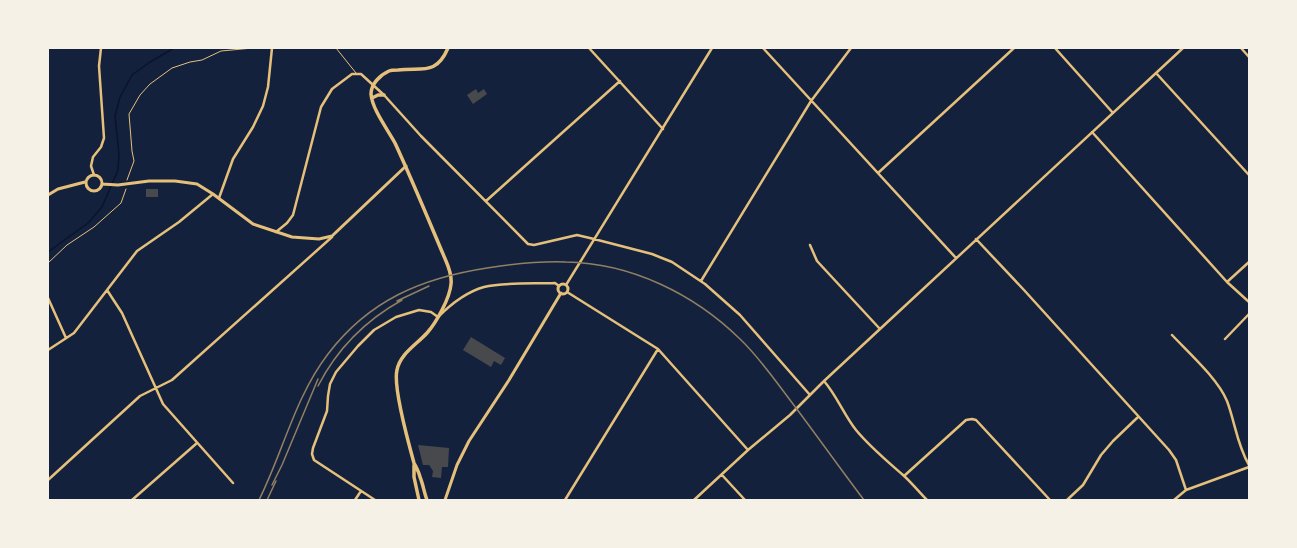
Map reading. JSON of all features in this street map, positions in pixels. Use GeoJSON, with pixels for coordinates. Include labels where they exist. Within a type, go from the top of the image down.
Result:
{"type":"FeatureCollection","features":[{"type":"Feature","properties":{"kind":"main road"},"geometry":{"type":"LineString","coordinates":[[419,500],[414,478],[414,464],[396,379],[397,370],[400,361],[405,354],[427,333],[438,317],[448,297],[451,285],[451,275],[406,166],[372,98],[372,90],[376,80],[389,71],[432,68],[444,59],[448,48]]}},
{"type":"Feature","properties":{"kind":"main road"},"geometry":{"type":"LineString","coordinates":[[372,98],[378,95],[384,95]]}},
{"type":"Feature","properties":{"kind":"main road"},"geometry":{"type":"LineString","coordinates":[[414,464],[420,476],[427,500]]}},
{"type":"Feature","properties":{"kind":"street"},"geometry":{"type":"LineString","coordinates":[[94,175],[91,166],[93,157],[101,147],[104,138],[99,66],[101,48]]}},
{"type":"Feature","properties":{"kind":"street"},"geometry":{"type":"LineString","coordinates":[[219,198],[233,159],[253,127],[263,106],[268,87],[272,48]]}},
{"type":"Feature","properties":{"kind":"street"},"geometry":{"type":"LineString","coordinates":[[589,48],[663,128]]}},
{"type":"Feature","properties":{"kind":"street"},"geometry":{"type":"LineString","coordinates":[[567,292],[568,288],[566,285],[573,273],[712,48]]}},
{"type":"Feature","properties":{"kind":"street"},"geometry":{"type":"LineString","coordinates":[[762,48],[956,258]]}},
{"type":"Feature","properties":{"kind":"street"},"geometry":{"type":"LineString","coordinates":[[701,281],[811,101],[851,48]]}},
{"type":"Feature","properties":{"kind":"street"},"geometry":{"type":"LineString","coordinates":[[878,173],[1014,48]]}},
{"type":"Feature","properties":{"kind":"street"},"geometry":{"type":"LineString","coordinates":[[1055,48],[1113,113]]}},
{"type":"Feature","properties":{"kind":"street"},"geometry":{"type":"LineString","coordinates":[[694,500],[748,450],[790,415],[824,381],[976,239],[1183,48]]}},
{"type":"Feature","properties":{"kind":"street"},"geometry":{"type":"LineString","coordinates":[[1241,48],[1249,57]]}},
{"type":"Feature","properties":{"kind":"street"},"geometry":{"type":"LineString","coordinates":[[1156,73],[1249,175]]}},
{"type":"Feature","properties":{"kind":"street"},"geometry":{"type":"LineString","coordinates":[[276,232],[293,215],[320,107],[332,89],[352,74],[361,74],[374,84],[421,136],[528,244],[534,245],[576,235],[652,254],[672,262],[701,281],[740,315],[810,395]]}},
{"type":"Feature","properties":{"kind":"street"},"geometry":{"type":"LineString","coordinates":[[486,201],[620,81]]}},
{"type":"Feature","properties":{"kind":"street"},"geometry":{"type":"LineString","coordinates":[[1092,132],[1227,282],[1249,302]]}},
{"type":"Feature","properties":{"kind":"street"},"geometry":{"type":"LineString","coordinates":[[48,480],[140,396],[172,380],[332,236],[406,166]]}},
{"type":"Feature","properties":{"kind":"street"},"geometry":{"type":"LineString","coordinates":[[48,195],[58,189],[85,182],[88,177],[94,175],[100,177],[102,184],[100,189],[93,192],[88,189],[85,182]]}},
{"type":"Feature","properties":{"kind":"street"},"geometry":{"type":"LineString","coordinates":[[102,184],[115,185],[149,181],[175,181],[197,184],[219,198],[252,224],[292,237],[319,239],[332,236]]}},
{"type":"Feature","properties":{"kind":"street"},"geometry":{"type":"LineString","coordinates":[[48,350],[74,333],[137,251],[179,222],[213,194]]}},
{"type":"Feature","properties":{"kind":"street"},"geometry":{"type":"LineString","coordinates":[[976,239],[1168,450],[1176,460],[1186,490]]}},
{"type":"Feature","properties":{"kind":"street"},"geometry":{"type":"LineString","coordinates":[[810,245],[817,261],[880,329]]}},
{"type":"Feature","properties":{"kind":"street"},"geometry":{"type":"LineString","coordinates":[[1227,282],[1249,262]]}},
{"type":"Feature","properties":{"kind":"street"},"geometry":{"type":"LineString","coordinates":[[375,500],[314,460],[312,454],[328,411],[330,384],[336,372],[358,346],[374,330],[396,317],[419,310],[431,312],[438,317],[462,297],[485,287],[555,283],[559,286],[562,284],[566,285]]}},
{"type":"Feature","properties":{"kind":"street"},"geometry":{"type":"LineString","coordinates":[[559,286],[558,290],[561,294]]}},
{"type":"Feature","properties":{"kind":"street"},"geometry":{"type":"LineString","coordinates":[[107,290],[122,313],[163,404],[233,483]]}},
{"type":"Feature","properties":{"kind":"street"},"geometry":{"type":"LineString","coordinates":[[445,500],[457,465],[469,441],[509,380],[561,294],[567,292]]}},
{"type":"Feature","properties":{"kind":"street"},"geometry":{"type":"LineString","coordinates":[[567,292],[658,349],[748,450]]}},
{"type":"Feature","properties":{"kind":"street"},"geometry":{"type":"LineString","coordinates":[[48,298],[66,338]]}},
{"type":"Feature","properties":{"kind":"street"},"geometry":{"type":"LineString","coordinates":[[1225,339],[1249,314]]}},
{"type":"Feature","properties":{"kind":"street"},"geometry":{"type":"LineString","coordinates":[[1172,335],[1218,385],[1226,400],[1243,455],[1249,466],[1186,490],[1174,500]]}},
{"type":"Feature","properties":{"kind":"street"},"geometry":{"type":"LineString","coordinates":[[565,500],[658,349]]}},
{"type":"Feature","properties":{"kind":"street"},"geometry":{"type":"LineString","coordinates":[[824,381],[839,401],[846,416],[857,430],[927,500]]}},
{"type":"Feature","properties":{"kind":"street"},"geometry":{"type":"LineString","coordinates":[[1067,500],[1083,485],[1101,455],[1138,417]]}},
{"type":"Feature","properties":{"kind":"street"},"geometry":{"type":"LineString","coordinates":[[904,476],[966,420],[972,418],[976,420],[1050,500]]}},
{"type":"Feature","properties":{"kind":"street"},"geometry":{"type":"LineString","coordinates":[[132,500],[197,443]]}},
{"type":"Feature","properties":{"kind":"street"},"geometry":{"type":"LineString","coordinates":[[722,475],[745,500]]}},
{"type":"Feature","properties":{"kind":"street"},"geometry":{"type":"LineString","coordinates":[[355,500],[361,491]]}},
{"type":"Feature","properties":{"kind":"lane"},"geometry":{"type":"LineString","coordinates":[[336,48],[357,74]]}},
{"type":"Feature","properties":{"kind":"path"},"geometry":{"type":"LineString","coordinates":[[48,263],[67,245],[94,227],[121,203],[134,161],[129,114],[140,95],[150,84],[172,68],[202,60],[221,51],[253,48]]}},
{"type":"Feature","properties":{"kind":"building"},"geometry":{"type":"Polygon","coordinates":[[[476,89],[478,93],[484,89],[487,94],[473,104],[467,95],[476,89]]]}},
{"type":"Feature","properties":{"kind":"building"},"geometry":{"type":"Polygon","coordinates":[[[146,189],[158,189],[158,197],[146,197],[146,189]]]}},
{"type":"Feature","properties":{"kind":"building"},"geometry":{"type":"Polygon","coordinates":[[[471,337],[505,358],[501,365],[494,361],[491,367],[463,350],[471,337]]]}},
{"type":"Feature","properties":{"kind":"building"},"geometry":{"type":"Polygon","coordinates":[[[418,445],[449,448],[448,467],[442,467],[441,478],[432,477],[433,471],[429,465],[423,465],[418,445]]]}},
{"type":"Feature","properties":{"kind":"waterway"},"geometry":{"type":"LineString","coordinates":[[48,252],[88,223],[102,207],[118,170],[119,154],[115,116],[120,97],[132,75],[150,62],[174,48]]}},
{"type":"Feature","properties":{"kind":"railway"},"geometry":{"type":"LineString","coordinates":[[259,500],[307,388],[328,354],[344,335],[361,319],[398,294],[440,278],[463,272],[497,267],[526,263],[556,262],[590,264],[614,268],[637,275],[660,284],[703,308],[722,323],[754,353],[864,500]]}},
{"type":"Feature","properties":{"kind":"railway"},"geometry":{"type":"LineString","coordinates":[[397,301],[429,286]]}},
{"type":"Feature","properties":{"kind":"railway"},"geometry":{"type":"LineString","coordinates":[[318,386],[343,348],[376,317],[402,300]]}},
{"type":"Feature","properties":{"kind":"railway"},"geometry":{"type":"LineString","coordinates":[[272,485],[282,465],[318,379]]}},
{"type":"Feature","properties":{"kind":"railway"},"geometry":{"type":"LineString","coordinates":[[267,500],[276,481]]}}]}
